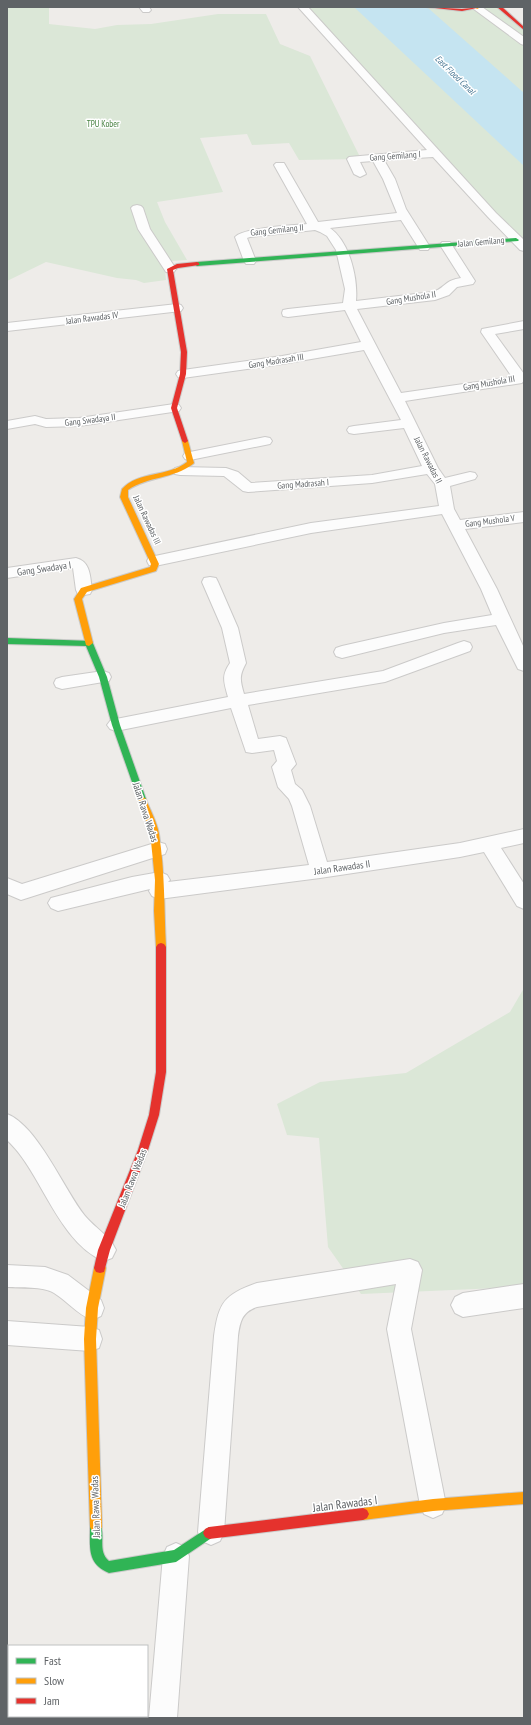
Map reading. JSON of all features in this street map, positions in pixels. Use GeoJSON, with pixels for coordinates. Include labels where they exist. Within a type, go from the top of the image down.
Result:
{"type":"FeatureCollection","features":[{"type":"Feature","properties":{"kind":"street","name":"Jalan Gemilang"},"geometry":{"type":"LineString","coordinates":[[302,7],[520,243]]}},
{"type":"Feature","properties":{"kind":"street"},"geometry":{"type":"LineString","coordinates":[[428,7],[462,10],[478,7],[524,42]]}},
{"type":"Feature","properties":{"kind":"street"},"geometry":{"type":"LineString","coordinates":[[499,7],[524,29]]}},
{"type":"Feature","properties":{"kind":"street","name":"Gang Gemilang I"},"geometry":{"type":"LineString","coordinates":[[360,174],[353,160],[436,153]]}},
{"type":"Feature","properties":{"kind":"street"},"geometry":{"type":"LineString","coordinates":[[377,158],[389,179],[397,202],[404,216],[424,247]]}},
{"type":"Feature","properties":{"kind":"street","name":"Gang Gemilang II"},"geometry":{"type":"LineString","coordinates":[[280,166],[314,225],[324,228],[331,234],[337,241],[343,254]]}},
{"type":"Feature","properties":{"kind":"street"},"geometry":{"type":"LineString","coordinates":[[137,208],[144,229],[170,269],[178,308],[184,352],[183,374],[174,408],[190,456],[191,464],[187,469],[180,472]]}},
{"type":"Feature","properties":{"kind":"street","name":"Gang Gemilang II"},"geometry":{"type":"LineString","coordinates":[[250,261],[241,241],[242,235],[404,216]]}},
{"type":"Feature","properties":{"kind":"street","name":"Jalan Gemilang"},"geometry":{"type":"LineString","coordinates":[[170,269],[184,265],[446,245],[520,243]]}},
{"type":"Feature","properties":{"kind":"street","name":"Gang Mushola II"},"geometry":{"type":"LineString","coordinates":[[288,313],[436,296],[445,292],[447,286],[451,283],[469,281],[446,245]]}},
{"type":"Feature","properties":{"kind":"street"},"geometry":{"type":"LineString","coordinates":[[343,254],[351,289],[349,306]]}},
{"type":"Feature","properties":{"kind":"street","name":"Jalan Rawadas II"},"geometry":{"type":"LineString","coordinates":[[349,306],[387,382],[410,423],[431,469],[442,484],[447,509],[489,589],[524,665]]}},
{"type":"Feature","properties":{"kind":"street","name":"Jalan Rawadas IV"},"geometry":{"type":"LineString","coordinates":[[7,327],[178,308]]}},
{"type":"Feature","properties":{"kind":"street","name":"Gang Mushola III"},"geometry":{"type":"LineString","coordinates":[[397,398],[517,380],[519,377],[487,332],[524,325]]}},
{"type":"Feature","properties":{"kind":"street","name":"Gang Madrasah III"},"geometry":{"type":"LineString","coordinates":[[183,374],[282,360],[369,345]]}},
{"type":"Feature","properties":{"kind":"street","name":"Gang Swadaya II"},"geometry":{"type":"LineString","coordinates":[[7,425],[35,420],[46,423],[79,422],[174,408]]}},
{"type":"Feature","properties":{"kind":"street"},"geometry":{"type":"LineString","coordinates":[[354,430],[410,423]]}},
{"type":"Feature","properties":{"kind":"street"},"geometry":{"type":"LineString","coordinates":[[190,456],[265,441]]}},
{"type":"Feature","properties":{"kind":"street","name":"Gang Madrasah I"},"geometry":{"type":"LineString","coordinates":[[180,472],[226,472],[233,475],[248,488],[372,479],[431,469]]}},
{"type":"Feature","properties":{"kind":"street","name":"Jalan Rawadas III"},"geometry":{"type":"LineString","coordinates":[[155,562],[124,497],[125,489],[130,483],[139,479],[180,472]]}},
{"type":"Feature","properties":{"kind":"street"},"geometry":{"type":"LineString","coordinates":[[442,484],[470,476]]}},
{"type":"Feature","properties":{"kind":"street"},"geometry":{"type":"LineString","coordinates":[[7,641],[90,643],[78,599],[84,590],[148,570],[154,566],[155,562],[311,528],[447,509]]}},
{"type":"Feature","properties":{"kind":"street","name":"Gang Mushola V"},"geometry":{"type":"LineString","coordinates":[[456,525],[524,517]]}},
{"type":"Feature","properties":{"kind":"street","name":"Gang Swadaya I"},"geometry":{"type":"LineString","coordinates":[[7,573],[76,563],[80,566],[84,590]]}},
{"type":"Feature","properties":{"kind":"street"},"geometry":{"type":"LineString","coordinates":[[210,582],[230,628],[238,663],[232,672],[231,677],[252,747],[280,742],[287,764],[281,767],[287,787],[296,795],[301,806],[320,871]]}},
{"type":"Feature","properties":{"kind":"street"},"geometry":{"type":"LineString","coordinates":[[342,652],[444,628],[502,619]]}},
{"type":"Feature","properties":{"kind":"street","name":"Jalan Rawa Wadas"},"geometry":{"type":"LineString","coordinates":[[90,643],[103,678],[116,725],[154,832],[158,849],[162,960],[161,1072],[154,1115],[143,1150],[104,1250],[92,1308],[90,1339],[97,1555],[102,1565],[109,1567],[176,1556]]}},
{"type":"Feature","properties":{"kind":"street"},"geometry":{"type":"LineString","coordinates":[[116,725],[237,701],[385,676],[464,647]]}},
{"type":"Feature","properties":{"kind":"street"},"geometry":{"type":"LineString","coordinates":[[62,683],[103,678]]}},
{"type":"Feature","properties":{"kind":"street","name":"Jalan Rawadas II"},"geometry":{"type":"LineString","coordinates":[[58,904],[132,885],[160,886],[320,871],[460,850],[524,836]]}},
{"type":"Feature","properties":{"kind":"street"},"geometry":{"type":"LineString","coordinates":[[489,844],[524,901]]}},
{"type":"Feature","properties":{"kind":"street"},"geometry":{"type":"LineString","coordinates":[[7,886],[21,892],[158,849]]}},
{"type":"Feature","properties":{"kind":"street"},"geometry":{"type":"LineString","coordinates":[[7,1124],[29,1148],[76,1223],[104,1250]]}},
{"type":"Feature","properties":{"kind":"street"},"geometry":{"type":"LineString","coordinates":[[211,1532],[226,1336],[228,1319],[234,1307],[246,1299],[257,1295],[410,1270],[399,1329],[434,1505]]}},
{"type":"Feature","properties":{"kind":"street"},"geometry":{"type":"LineString","coordinates":[[7,1276],[45,1278],[60,1283],[92,1308]]}},
{"type":"Feature","properties":{"kind":"street"},"geometry":{"type":"LineString","coordinates":[[463,1305],[524,1296]]}},
{"type":"Feature","properties":{"kind":"street"},"geometry":{"type":"LineString","coordinates":[[7,1333],[90,1339]]}},
{"type":"Feature","properties":{"kind":"street","name":"Jalan Rawadas I"},"geometry":{"type":"LineString","coordinates":[[176,1556],[211,1532],[434,1505],[524,1498]]}},
{"type":"Feature","properties":{"kind":"street"},"geometry":{"type":"LineString","coordinates":[[163,1718],[176,1556]]}},
{"type":"Feature","properties":{"kind":"green space","name":"TPU Kober"},"geometry":{"type":"Polygon","coordinates":[[[7,7],[49,7],[49,24],[95,29],[117,25],[151,24],[218,14],[266,14],[280,44],[310,56],[361,159],[299,160],[289,143],[252,145],[247,134],[200,138],[223,192],[157,202],[165,222],[187,260],[172,261],[165,270],[166,280],[144,283],[136,280],[117,278],[46,262],[7,281],[7,7]]]}},
{"type":"Feature","properties":{"kind":"green space"},"geometry":{"type":"Polygon","coordinates":[[[302,7],[500,7],[524,29],[524,247],[302,7]]]}},
{"type":"Feature","properties":{"kind":"green space"},"geometry":{"type":"Polygon","coordinates":[[[524,988],[524,1287],[361,1294],[328,1247],[319,1138],[287,1135],[277,1104],[320,1082],[406,1073],[510,1012],[524,988]]]}},
{"type":"Feature","properties":{"kind":"water","name":"East Flood Canal"},"geometry":{"type":"Polygon","coordinates":[[[354,7],[427,7],[524,93],[524,166],[354,7]]]}},
{"type":"Feature","properties":{"kind":"traffic: fast"},"geometry":{"type":"LineString","coordinates":[[197,264],[516,240]]}},
{"type":"Feature","properties":{"kind":"traffic: fast"},"geometry":{"type":"LineString","coordinates":[[7,641],[89,643],[103,677],[116,725],[142,799]]}},
{"type":"Feature","properties":{"kind":"traffic: fast"},"geometry":{"type":"LineString","coordinates":[[96,1527],[96,1550],[100,1561],[109,1567],[176,1556],[209,1533]]}},
{"type":"Feature","properties":{"kind":"traffic: slow"},"geometry":{"type":"LineString","coordinates":[[89,643],[78,599],[84,590],[153,569],[155,564],[124,497],[125,489],[141,480],[167,475],[184,469],[191,463],[185,441]]}},
{"type":"Feature","properties":{"kind":"traffic: slow"},"geometry":{"type":"LineString","coordinates":[[142,799],[154,832],[160,880],[159,911],[161,947]]}},
{"type":"Feature","properties":{"kind":"traffic: slow"},"geometry":{"type":"LineString","coordinates":[[96,1527],[90,1339],[92,1308],[100,1268]]}},
{"type":"Feature","properties":{"kind":"traffic: slow"},"geometry":{"type":"LineString","coordinates":[[363,1514],[433,1505],[524,1498]]}},
{"type":"Feature","properties":{"kind":"traffic: jam"},"geometry":{"type":"LineString","coordinates":[[428,7],[462,10],[480,7]]}},
{"type":"Feature","properties":{"kind":"traffic: jam"},"geometry":{"type":"LineString","coordinates":[[499,7],[524,29]]}},
{"type":"Feature","properties":{"kind":"traffic: jam"},"geometry":{"type":"LineString","coordinates":[[185,441],[174,408],[183,374],[184,352],[170,269],[177,266],[197,264]]}},
{"type":"Feature","properties":{"kind":"traffic: jam"},"geometry":{"type":"LineString","coordinates":[[100,1268],[104,1250],[143,1150],[154,1115],[161,1072],[161,947]]}},
{"type":"Feature","properties":{"kind":"traffic: jam"},"geometry":{"type":"LineString","coordinates":[[209,1533],[363,1514]]}}]}
